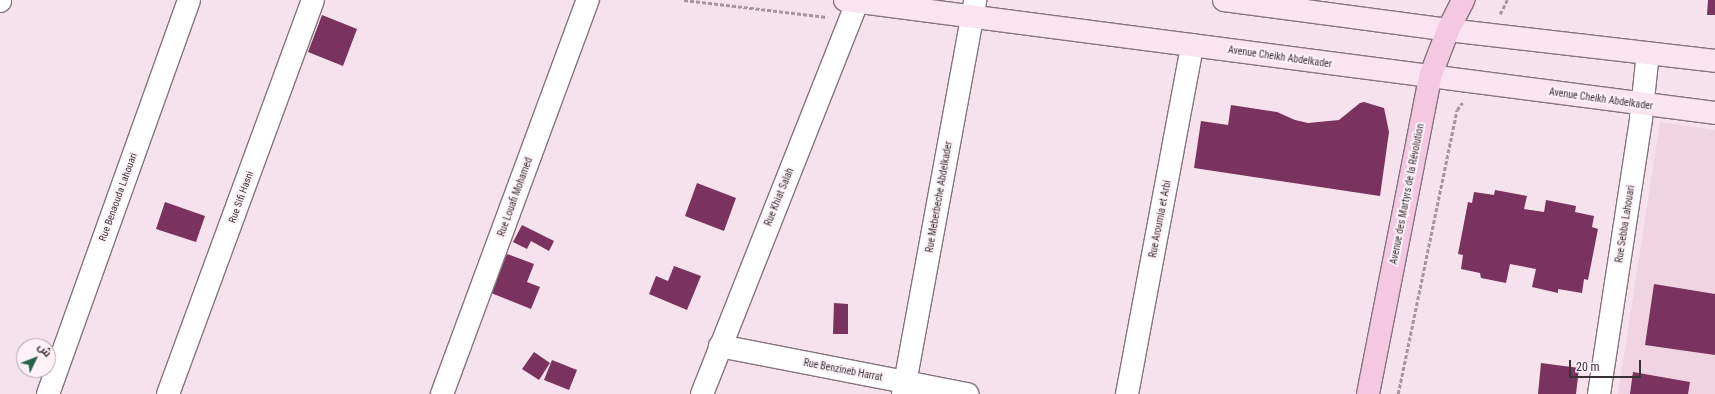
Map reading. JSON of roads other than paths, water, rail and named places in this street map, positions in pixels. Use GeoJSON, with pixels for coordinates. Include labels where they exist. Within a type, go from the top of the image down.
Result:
{"type":"FeatureCollection","features":[{"type":"Feature","properties":{"kind":"main road","name":"Avenue Cheikh Abdelkader"},"geometry":{"type":"LineString","coordinates":[[853,0],[974,8],[1192,45],[1643,105],[1715,113]]}},
{"type":"Feature","properties":{"kind":"main road"},"geometry":{"type":"LineString","coordinates":[[1224,0],[1448,30],[1715,61]]}},
{"type":"Feature","properties":{"kind":"main road","name":"Avenue des Martyrs de la Révolution"},"geometry":{"type":"LineString","coordinates":[[1368,394],[1430,77],[1448,30],[1463,0]]}},
{"type":"Feature","properties":{"kind":"street","name":"Rue Benaouda Lahouari"},"geometry":{"type":"LineString","coordinates":[[48,394],[189,0]]}},
{"type":"Feature","properties":{"kind":"street","name":"Rue Sifi Hasni"},"geometry":{"type":"LineString","coordinates":[[168,394],[313,0]]}},
{"type":"Feature","properties":{"kind":"street","name":"Rue Louafi Mohamed"},"geometry":{"type":"LineString","coordinates":[[442,394],[588,0]]}},
{"type":"Feature","properties":{"kind":"street","name":"Rue Khiat Salah"},"geometry":{"type":"LineString","coordinates":[[702,394],[853,0]]}},
{"type":"Feature","properties":{"kind":"street","name":"Rue Meberbeche Abdelkader"},"geometry":{"type":"LineString","coordinates":[[904,388],[974,8]]}},
{"type":"Feature","properties":{"kind":"street","name":"Rue Aroumia et Arbi"},"geometry":{"type":"LineString","coordinates":[[1127,394],[1192,45]]}},
{"type":"Feature","properties":{"kind":"street","name":"Rue Sebba Lahouari"},"geometry":{"type":"LineString","coordinates":[[1599,394],[1643,105],[1648,53]]}},
{"type":"Feature","properties":{"kind":"street","name":"Rue Benzineb Harrat"},"geometry":{"type":"LineString","coordinates":[[720,346],[904,388],[967,394]]}}]}
